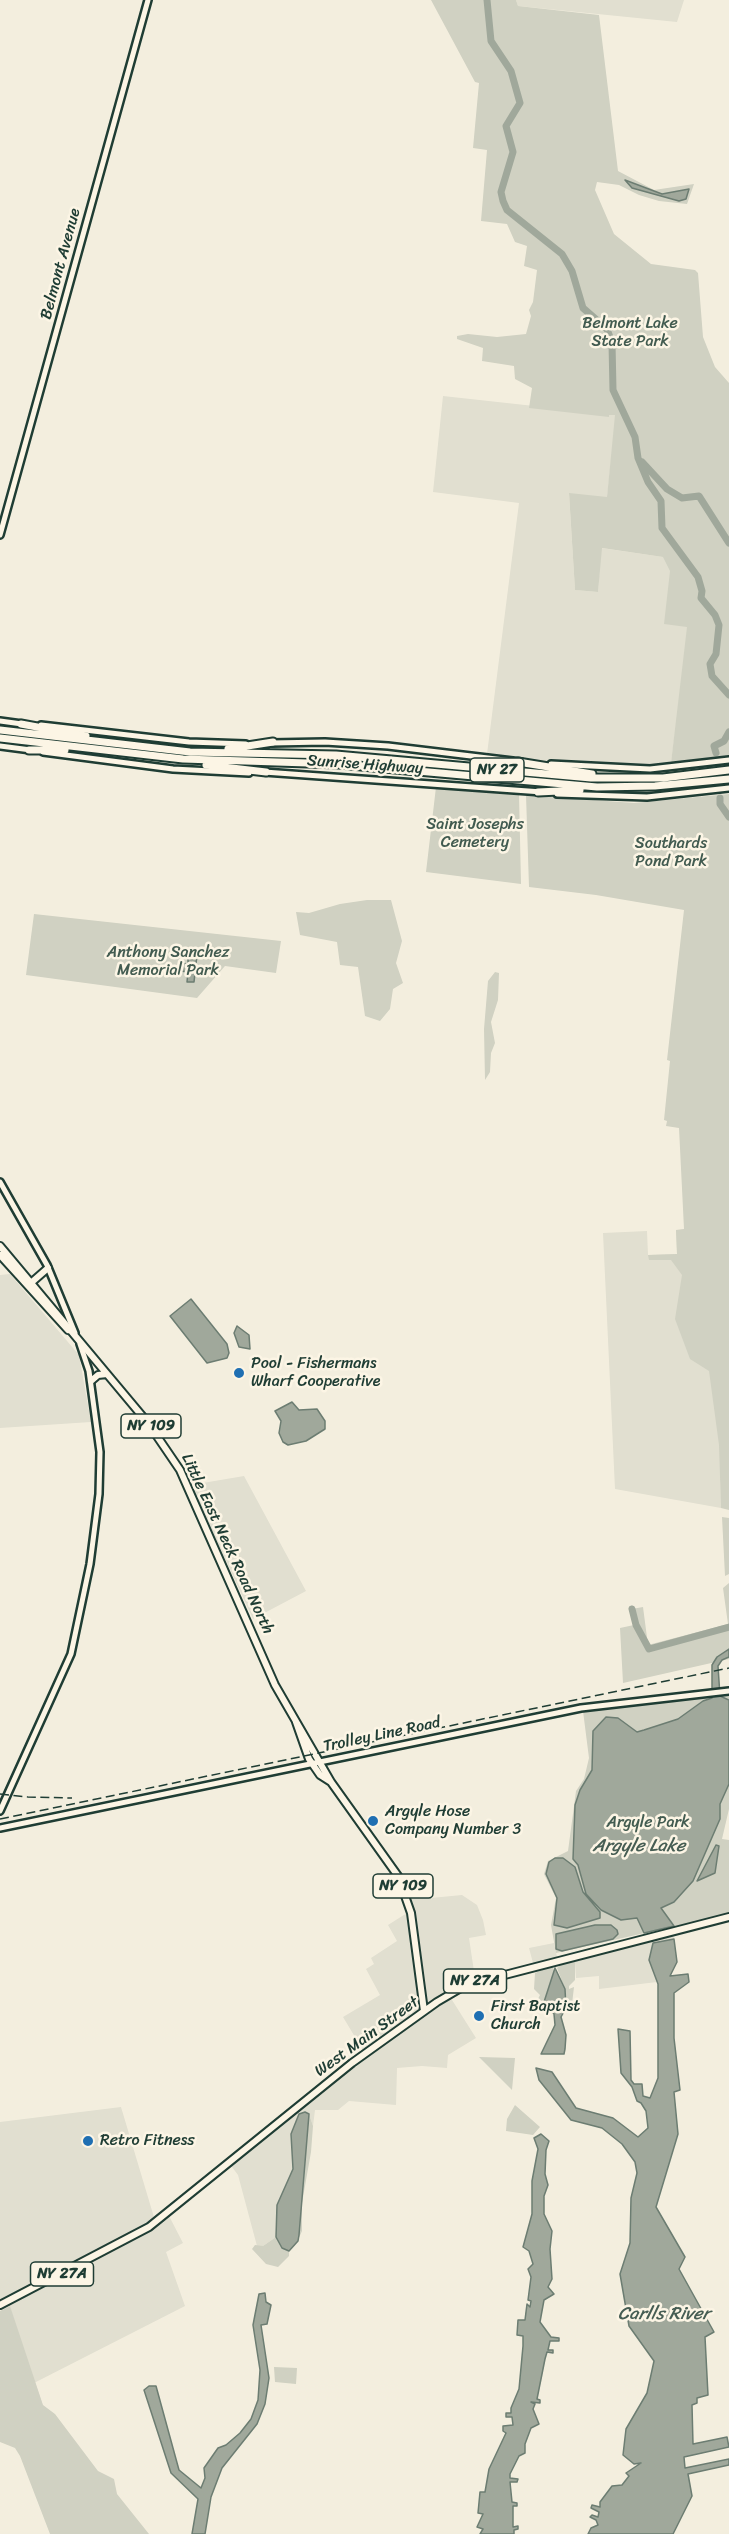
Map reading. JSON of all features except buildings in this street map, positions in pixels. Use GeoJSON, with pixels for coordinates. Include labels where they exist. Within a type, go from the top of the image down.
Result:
{"type":"FeatureCollection","features":[{"type":"Feature","properties":{"kind":"highway"},"geometry":{"type":"LineString","coordinates":[[21,724],[118,744]]}},
{"type":"Feature","properties":{"kind":"highway","name":"Sunrise Highway"},"geometry":{"type":"LineString","coordinates":[[0,730],[190,752],[346,756],[620,779],[663,778],[729,771]]}},
{"type":"Feature","properties":{"kind":"highway","name":"Sunrise Highway"},"geometry":{"type":"LineString","coordinates":[[0,738],[183,759],[348,764],[616,787],[666,786],[729,778]]}},
{"type":"Feature","properties":{"kind":"highway"},"geometry":{"type":"LineString","coordinates":[[190,752],[236,749],[273,742]]}},
{"type":"Feature","properties":{"kind":"highway"},"geometry":{"type":"LineString","coordinates":[[29,750],[103,750]]}},
{"type":"Feature","properties":{"kind":"highway"},"geometry":{"type":"LineString","coordinates":[[183,759],[238,770],[266,772]]}},
{"type":"Feature","properties":{"kind":"highway"},"geometry":{"type":"LineString","coordinates":[[518,762],[620,779]]}},
{"type":"Feature","properties":{"kind":"highway"},"geometry":{"type":"LineString","coordinates":[[538,792],[616,787]]}},
{"type":"Feature","properties":{"kind":"main road","name":"Belmont Avenue"},"geometry":{"type":"LineString","coordinates":[[0,535],[148,0]]}},
{"type":"Feature","properties":{"kind":"main road","name":"Sunrise Highway"},"geometry":{"type":"LineString","coordinates":[[0,722],[196,742],[325,742],[388,746],[518,762],[643,769],[729,760]]}},
{"type":"Feature","properties":{"kind":"main road","name":"Sunrise Highway"},"geometry":{"type":"LineString","coordinates":[[0,746],[173,769],[266,772],[538,792],[627,797],[729,788]]}},
{"type":"Feature","properties":{"kind":"main road"},"geometry":{"type":"LineString","coordinates":[[0,1182],[48,1268],[87,1361],[99,1440],[100,1483],[82,1608],[64,1672],[0,1811]]}},
{"type":"Feature","properties":{"kind":"main road","name":"NY 109"},"geometry":{"type":"LineString","coordinates":[[0,1246],[32,1282],[78,1341]]}},
{"type":"Feature","properties":{"kind":"main road","name":"NY 109"},"geometry":{"type":"LineString","coordinates":[[0,1255],[54,1317],[73,1334]]}},
{"type":"Feature","properties":{"kind":"main road"},"geometry":{"type":"LineString","coordinates":[[32,1282],[48,1268]]}},
{"type":"Feature","properties":{"kind":"main road","name":"Little East Neck Road North"},"geometry":{"type":"LineString","coordinates":[[78,1341],[155,1432],[180,1470],[275,1685],[321,1761],[331,1782],[386,1858],[404,1890],[411,1913],[424,2011]]}},
{"type":"Feature","properties":{"kind":"main road"},"geometry":{"type":"LineString","coordinates":[[91,1381],[98,1375],[107,1374]]}},
{"type":"Feature","properties":{"kind":"main road","name":"Trolley Line Road"},"geometry":{"type":"LineString","coordinates":[[0,1828],[581,1708],[729,1691]]}},
{"type":"Feature","properties":{"kind":"main road","name":"Little East Neck Road North"},"geometry":{"type":"LineString","coordinates":[[296,1722],[300,1739],[312,1763],[320,1775],[331,1782]]}},
{"type":"Feature","properties":{"kind":"main road","name":"West Main Street"},"geometry":{"type":"LineString","coordinates":[[0,2305],[131,2239],[292,2110],[452,1992],[479,1980],[729,1917]]}},
{"type":"Feature","properties":{"kind":"shaded area"},"geometry":{"type":"Polygon","coordinates":[[[516,0],[684,0],[677,22],[518,6],[516,0]]]}},
{"type":"Feature","properties":{"kind":"shaded area"},"geometry":{"type":"Polygon","coordinates":[[[443,396],[616,415],[607,498],[569,494],[575,590],[598,592],[601,548],[698,562],[671,763],[617,770],[487,754],[519,503],[433,492],[443,396]]]}},
{"type":"Feature","properties":{"kind":"shaded area"},"geometry":{"type":"Polygon","coordinates":[[[716,1228],[721,1508],[615,1489],[603,1233],[647,1231],[648,1255],[677,1254],[676,1230],[716,1228]]]}},
{"type":"Feature","properties":{"kind":"shaded area"},"geometry":{"type":"Polygon","coordinates":[[[10,1274],[79,1355],[91,1422],[0,1428],[0,1275],[10,1274]]]}},
{"type":"Feature","properties":{"kind":"shaded area"},"geometry":{"type":"Polygon","coordinates":[[[244,1476],[306,1591],[253,1619],[191,1485],[244,1476]]]}},
{"type":"Feature","properties":{"kind":"shaded area"},"geometry":{"type":"Polygon","coordinates":[[[429,1891],[431,1898],[462,1895],[477,1905],[483,1920],[486,1935],[469,1938],[475,1978],[447,1992],[476,2038],[448,2055],[447,2068],[422,2066],[397,2068],[396,2105],[349,2101],[338,2110],[315,2110],[313,2126],[309,2114],[299,2114],[291,2134],[293,2171],[277,2205],[276,2237],[263,2246],[257,2246],[238,2175],[229,2163],[367,2057],[343,2017],[380,1995],[366,1969],[374,1964],[371,1958],[397,1941],[388,1925],[407,1913],[403,1896],[429,1891]]]}},
{"type":"Feature","properties":{"kind":"shaded area"},"geometry":{"type":"Polygon","coordinates":[[[673,1934],[674,1939],[653,1944],[649,1960],[657,1982],[599,1989],[599,1976],[576,1978],[575,1963],[564,1963],[673,1934]]]}},
{"type":"Feature","properties":{"kind":"shaded area"},"geometry":{"type":"Polygon","coordinates":[[[554,1943],[557,1957],[533,1963],[529,1948],[554,1943]]]}},
{"type":"Feature","properties":{"kind":"shaded area"},"geometry":{"type":"Polygon","coordinates":[[[121,2107],[156,2224],[168,2214],[183,2243],[166,2252],[185,2306],[34,2383],[8,2301],[0,2304],[0,2122],[121,2107]]]}},
{"type":"Feature","properties":{"kind":"green space","name":"Belmont Lake State Park"},"geometry":{"type":"Polygon","coordinates":[[[431,0],[516,0],[518,6],[599,15],[618,171],[654,190],[694,184],[687,204],[659,201],[639,195],[619,185],[597,182],[595,190],[614,234],[651,264],[695,270],[698,273],[703,337],[715,367],[729,383],[729,757],[671,763],[687,627],[664,624],[670,571],[663,557],[602,548],[598,592],[575,590],[569,493],[607,497],[615,415],[609,415],[609,417],[529,408],[532,388],[515,379],[514,366],[482,361],[483,348],[457,339],[457,336],[468,334],[497,337],[526,334],[531,316],[529,310],[533,302],[537,270],[524,266],[527,246],[515,242],[507,224],[481,221],[487,150],[473,148],[479,83],[475,82],[431,0]]]}},
{"type":"Feature","properties":{"kind":"green space","name":"Saint Josephs Cemetery"},"geometry":{"type":"Polygon","coordinates":[[[436,787],[519,793],[521,884],[426,872],[436,787]]]}},
{"type":"Feature","properties":{"kind":"green space","name":"Southards Pond Park"},"geometry":{"type":"Polygon","coordinates":[[[729,794],[729,1510],[721,1508],[719,1445],[709,1371],[690,1359],[675,1319],[682,1275],[671,1260],[649,1260],[648,1255],[677,1254],[676,1230],[684,1229],[679,1128],[666,1126],[667,1121],[664,1120],[670,1061],[667,1060],[684,910],[596,895],[529,887],[526,795],[634,803],[729,794]]]}},
{"type":"Feature","properties":{"kind":"green space"},"geometry":{"type":"Polygon","coordinates":[[[367,900],[391,900],[402,941],[396,963],[403,983],[393,989],[390,1009],[380,1021],[365,1016],[358,967],[340,965],[337,942],[300,935],[296,912],[309,913],[340,904],[367,900]]]}},
{"type":"Feature","properties":{"kind":"green space","name":"Anthony Sanchez Memorial Park"},"geometry":{"type":"Polygon","coordinates":[[[34,914],[281,941],[276,973],[225,966],[197,998],[26,975],[34,914]]]}},
{"type":"Feature","properties":{"kind":"green space"},"geometry":{"type":"Polygon","coordinates":[[[495,972],[499,973],[498,1000],[491,1022],[495,1043],[491,1053],[490,1072],[485,1080],[484,1029],[488,981],[495,972]]]}},
{"type":"Feature","properties":{"kind":"green space"},"geometry":{"type":"Polygon","coordinates":[[[722,1517],[729,1518],[729,1574],[725,1576],[722,1517]]]}},
{"type":"Feature","properties":{"kind":"green space"},"geometry":{"type":"Polygon","coordinates":[[[729,1583],[729,1659],[623,1683],[620,1628],[634,1625],[632,1609],[643,1607],[648,1645],[728,1624],[723,1588],[729,1583]]]}},
{"type":"Feature","properties":{"kind":"green space","name":"Argyle Lake"},"geometry":{"type":"Polygon","coordinates":[[[729,1695],[729,1809],[722,1839],[729,1840],[729,1914],[556,1953],[551,1925],[556,1898],[544,1874],[548,1861],[568,1851],[576,1791],[584,1779],[589,1758],[583,1711],[729,1695]]]}},
{"type":"Feature","properties":{"kind":"green space"},"geometry":{"type":"Polygon","coordinates":[[[575,1962],[575,1980],[569,1986],[569,1989],[574,1987],[572,2004],[569,2009],[566,2008],[565,1989],[557,1968],[563,1963],[575,1962]]]}},
{"type":"Feature","properties":{"kind":"green space"},"geometry":{"type":"Polygon","coordinates":[[[553,1967],[554,1971],[544,2002],[536,2003],[540,1995],[534,1989],[535,1973],[553,1967]]]}},
{"type":"Feature","properties":{"kind":"green space"},"geometry":{"type":"Polygon","coordinates":[[[479,2057],[515,2058],[512,2090],[479,2057]]]}},
{"type":"Feature","properties":{"kind":"green space"},"geometry":{"type":"Polygon","coordinates":[[[515,2105],[540,2127],[533,2135],[506,2131],[507,2119],[515,2105]]]}},
{"type":"Feature","properties":{"kind":"green space"},"geometry":{"type":"Polygon","coordinates":[[[309,2114],[313,2126],[311,2152],[302,2203],[302,2231],[298,2240],[309,2114]]]}},
{"type":"Feature","properties":{"kind":"green space"},"geometry":{"type":"Polygon","coordinates":[[[276,2237],[282,2248],[289,2251],[289,2256],[278,2267],[266,2264],[252,2249],[255,2245],[263,2246],[276,2237]]]}},
{"type":"Feature","properties":{"kind":"green space"},"geometry":{"type":"Polygon","coordinates":[[[10,2306],[43,2405],[55,2414],[98,2471],[114,2479],[117,2494],[149,2534],[50,2534],[20,2456],[15,2448],[0,2442],[0,2311],[10,2306]]]}},
{"type":"Feature","properties":{"kind":"green space"},"geometry":{"type":"Polygon","coordinates":[[[274,2367],[297,2368],[296,2384],[275,2382],[274,2367]]]}},
{"type":"Feature","properties":{"kind":"water"},"geometry":{"type":"Polygon","coordinates":[[[625,180],[662,194],[689,189],[686,199],[679,201],[632,188],[625,180]]]}},
{"type":"Feature","properties":{"kind":"water"},"geometry":{"type":"Polygon","coordinates":[[[188,954],[197,955],[194,982],[187,982],[188,972],[180,971],[181,963],[188,964],[188,954]]]}},
{"type":"Feature","properties":{"kind":"water"},"geometry":{"type":"Polygon","coordinates":[[[191,1299],[227,1344],[229,1353],[227,1358],[207,1363],[170,1316],[191,1299]]]}},
{"type":"Feature","properties":{"kind":"water"},"geometry":{"type":"Polygon","coordinates":[[[237,1326],[249,1335],[250,1349],[239,1347],[234,1333],[237,1326]]]}},
{"type":"Feature","properties":{"kind":"water"},"geometry":{"type":"Polygon","coordinates":[[[292,1402],[299,1410],[317,1409],[325,1421],[325,1429],[306,1441],[288,1445],[283,1442],[279,1433],[281,1421],[275,1411],[292,1402]]]}},
{"type":"Feature","properties":{"kind":"water","name":"Argyle Lake"},"geometry":{"type":"Polygon","coordinates":[[[729,1649],[729,1657],[722,1660],[718,1666],[720,1696],[729,1700],[729,1784],[720,1804],[720,1819],[693,1881],[674,1902],[661,1908],[674,1926],[644,1933],[637,1918],[621,1920],[601,1910],[586,1894],[578,1865],[573,1859],[575,1805],[580,1790],[592,1770],[593,1731],[606,1717],[618,1718],[637,1732],[678,1719],[703,1701],[712,1698],[712,1665],[717,1657],[729,1649]]]}},
{"type":"Feature","properties":{"kind":"water"},"geometry":{"type":"Polygon","coordinates":[[[716,1845],[719,1846],[715,1873],[697,1881],[716,1845]]]}},
{"type":"Feature","properties":{"kind":"water"},"geometry":{"type":"Polygon","coordinates":[[[555,1858],[563,1858],[575,1867],[583,1892],[600,1912],[600,1918],[567,1928],[554,1925],[557,1898],[546,1874],[549,1862],[555,1858]]]}},
{"type":"Feature","properties":{"kind":"water"},"geometry":{"type":"Polygon","coordinates":[[[595,1925],[611,1925],[618,1934],[613,1939],[562,1951],[556,1949],[556,1934],[595,1925]]]}},
{"type":"Feature","properties":{"kind":"water","name":"Carlls River"},"geometry":{"type":"Polygon","coordinates":[[[674,1939],[677,1962],[670,1976],[688,1974],[689,1982],[674,1993],[674,2038],[680,2090],[674,2092],[678,2134],[656,2207],[685,2257],[679,2269],[714,2332],[705,2337],[708,2395],[697,2398],[697,2403],[692,2405],[693,2444],[727,2437],[729,2447],[684,2457],[685,2468],[729,2459],[729,2465],[688,2474],[692,2496],[673,2534],[588,2534],[591,2528],[598,2525],[596,2520],[590,2517],[592,2515],[598,2517],[599,2512],[591,2508],[592,2505],[600,2507],[600,2502],[612,2486],[622,2485],[629,2476],[626,2473],[641,2463],[634,2464],[623,2455],[626,2429],[647,2393],[654,2361],[629,2326],[620,2274],[630,2243],[631,2198],[637,2173],[635,2162],[622,2144],[602,2128],[571,2120],[539,2080],[536,2068],[552,2072],[576,2108],[613,2118],[638,2137],[648,2128],[646,2111],[637,2101],[632,2087],[621,2073],[618,2029],[630,2031],[631,2080],[634,2084],[642,2084],[643,2096],[650,2098],[658,2078],[658,1984],[649,1960],[653,1943],[674,1939]]]}},
{"type":"Feature","properties":{"kind":"water"},"geometry":{"type":"Polygon","coordinates":[[[555,1968],[565,1989],[566,2008],[561,2017],[566,2035],[565,2049],[564,2054],[541,2054],[555,2025],[554,2014],[544,2002],[555,1968]]]}},
{"type":"Feature","properties":{"kind":"water"},"geometry":{"type":"Polygon","coordinates":[[[305,2112],[309,2114],[299,2235],[298,2241],[289,2251],[282,2248],[276,2237],[277,2205],[293,2169],[291,2134],[299,2114],[305,2112]]]}},
{"type":"Feature","properties":{"kind":"water"},"geometry":{"type":"Polygon","coordinates":[[[541,2134],[549,2141],[546,2150],[545,2174],[548,2185],[544,2196],[544,2214],[552,2231],[550,2249],[552,2279],[548,2287],[554,2294],[544,2300],[540,2322],[551,2337],[559,2338],[559,2341],[550,2341],[548,2350],[553,2350],[553,2353],[547,2352],[545,2359],[537,2399],[540,2403],[531,2402],[535,2404],[533,2409],[539,2424],[531,2428],[525,2444],[525,2453],[519,2456],[510,2474],[510,2478],[518,2479],[517,2482],[510,2482],[512,2502],[517,2503],[517,2506],[513,2506],[513,2527],[518,2526],[518,2529],[514,2530],[514,2534],[480,2534],[483,2529],[477,2527],[483,2514],[478,2513],[480,2492],[485,2492],[489,2469],[506,2433],[503,2431],[503,2426],[513,2425],[512,2417],[506,2417],[506,2413],[511,2413],[519,2389],[523,2336],[517,2335],[518,2320],[525,2320],[527,2304],[530,2307],[531,2301],[528,2300],[531,2277],[528,2269],[533,2264],[529,2251],[523,2247],[532,2214],[532,2181],[538,2149],[534,2138],[541,2134]]]}},
{"type":"Feature","properties":{"kind":"water"},"geometry":{"type":"Polygon","coordinates":[[[265,2293],[266,2302],[271,2305],[267,2324],[261,2325],[269,2378],[265,2404],[257,2424],[222,2468],[211,2497],[205,2534],[192,2534],[198,2499],[171,2473],[144,2390],[149,2386],[156,2386],[179,2470],[201,2488],[205,2478],[204,2468],[218,2448],[226,2445],[240,2433],[251,2419],[258,2400],[260,2370],[253,2325],[259,2294],[265,2293]]]}},
{"type":"Feature","properties":{"kind":"waterway","name":"Carlls River"},"geometry":{"type":"LineString","coordinates":[[487,0],[491,41],[511,71],[520,103],[506,126],[513,152],[501,192],[503,201],[507,210],[562,254],[572,271],[583,308],[607,329],[612,343],[613,390],[635,437],[638,458],[648,482],[661,501],[662,528],[698,577],[702,591],[701,598],[715,615],[719,625],[716,654],[710,664],[712,676],[729,695]]}},
{"type":"Feature","properties":{"kind":"waterway","name":"Carlls River"},"geometry":{"type":"LineString","coordinates":[[642,462],[667,489],[682,498],[699,496],[729,543]]}},
{"type":"Feature","properties":{"kind":"waterway","name":"Carlls River"},"geometry":{"type":"LineString","coordinates":[[716,753],[714,746],[724,741],[729,732]]}},
{"type":"Feature","properties":{"kind":"waterway","name":"Carlls River"},"geometry":{"type":"LineString","coordinates":[[720,798],[720,804],[729,817]]}},
{"type":"Feature","properties":{"kind":"waterway"},"geometry":{"type":"LineString","coordinates":[[632,1609],[636,1625],[649,1649],[729,1627]]}},
{"type":"Feature","properties":{"kind":"railway"},"geometry":{"type":"LineString","coordinates":[[0,1819],[729,1668]]}},
{"type":"Feature","properties":{"kind":"railway"},"geometry":{"type":"LineString","coordinates":[[0,1794],[72,1798]]}},
{"type":"Feature","properties":{"kind":"place","name":"Pool - Fishermans Wharf Cooperative"},"geometry":{"type":"Point","coordinates":[239,1373]}},
{"type":"Feature","properties":{"kind":"place","name":"Argyle Hose Company Number 3"},"geometry":{"type":"Point","coordinates":[373,1821]}},
{"type":"Feature","properties":{"kind":"place","name":"First Baptist Church"},"geometry":{"type":"Point","coordinates":[479,2016]}},
{"type":"Feature","properties":{"kind":"place","name":"Retro Fitness"},"geometry":{"type":"Point","coordinates":[88,2141]}},
{"type":"Feature","properties":{"kind":"park label","name":"Argyle Park"},"geometry":{"type":"Point","coordinates":[648,1823]}}]}
